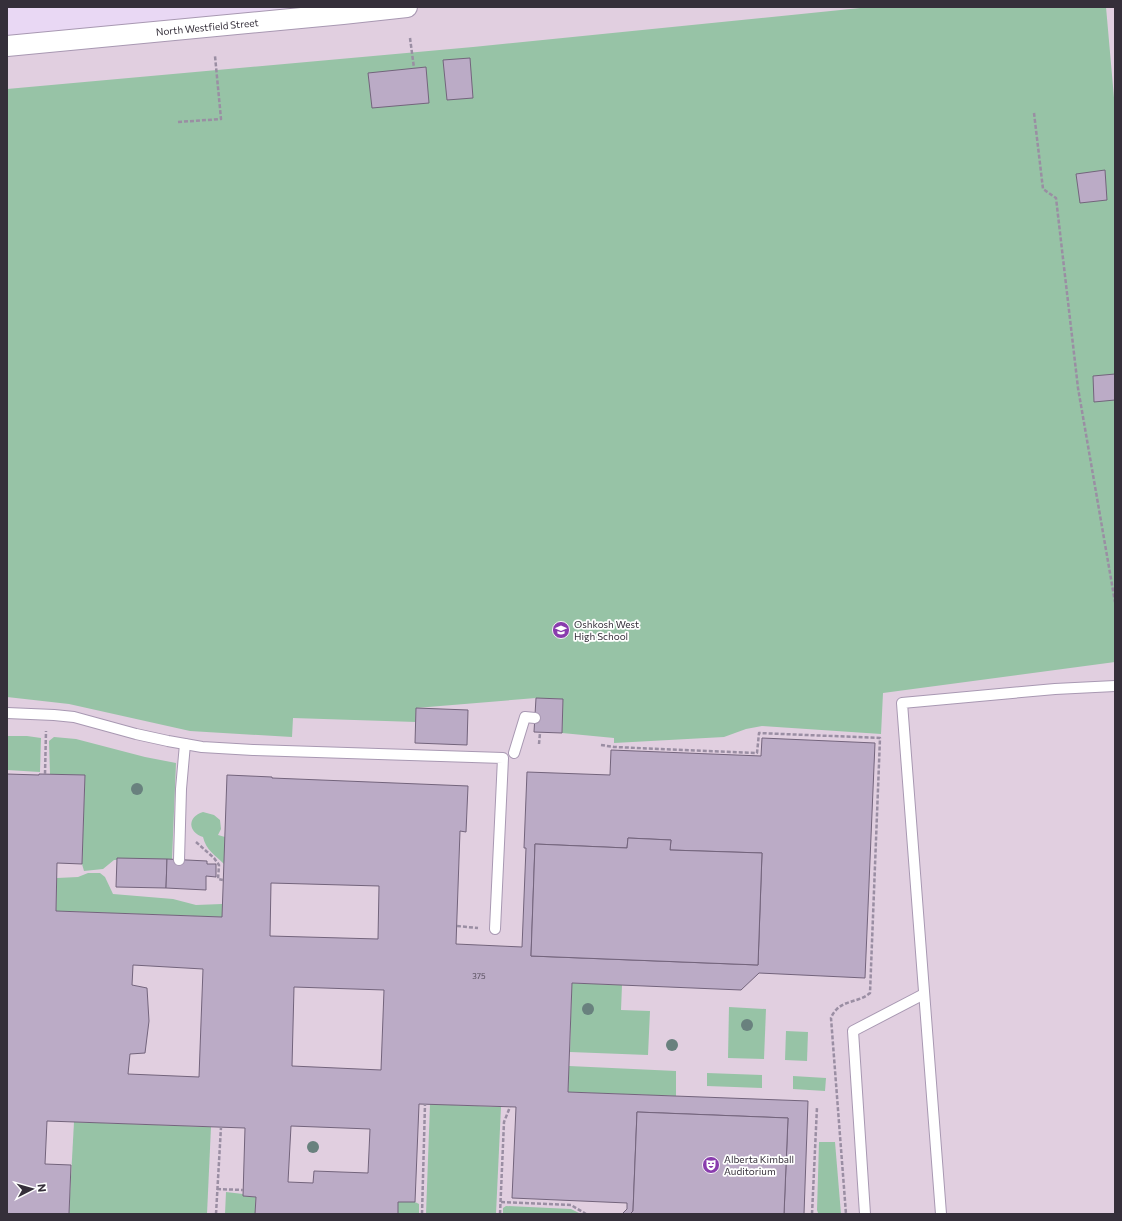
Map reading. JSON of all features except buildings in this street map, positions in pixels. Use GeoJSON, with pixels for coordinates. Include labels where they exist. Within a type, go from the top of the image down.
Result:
{"type":"FeatureCollection","features":[{"type":"Feature","properties":{"kind":"street","name":"North Westfield Street"},"geometry":{"type":"LineString","coordinates":[[7,46],[407,7]]}},
{"type":"Feature","properties":{"kind":"lane"},"geometry":{"type":"LineString","coordinates":[[941,1214],[902,703],[1055,689],[1115,686]]}},
{"type":"Feature","properties":{"kind":"lane"},"geometry":{"type":"LineString","coordinates":[[7,713],[74,717],[136,734],[202,747],[503,758],[495,929]]}},
{"type":"Feature","properties":{"kind":"lane"},"geometry":{"type":"LineString","coordinates":[[514,753],[525,717],[535,718]]}},
{"type":"Feature","properties":{"kind":"lane"},"geometry":{"type":"LineString","coordinates":[[179,860],[181,789],[185,744]]}},
{"type":"Feature","properties":{"kind":"lane"},"geometry":{"type":"LineString","coordinates":[[865,1214],[853,1031],[924,994]]}},
{"type":"Feature","properties":{"kind":"path"},"geometry":{"type":"LineString","coordinates":[[410,38],[414,68]]}},
{"type":"Feature","properties":{"kind":"path"},"geometry":{"type":"LineString","coordinates":[[178,122],[221,119],[215,56]]}},
{"type":"Feature","properties":{"kind":"path"},"geometry":{"type":"LineString","coordinates":[[1034,113],[1043,190],[1056,198],[1078,388],[1115,602]]}},
{"type":"Feature","properties":{"kind":"path"},"geometry":{"type":"LineString","coordinates":[[46,731],[46,774]]}},
{"type":"Feature","properties":{"kind":"path"},"geometry":{"type":"LineString","coordinates":[[540,732],[540,744]]}},
{"type":"Feature","properties":{"kind":"path"},"geometry":{"type":"LineString","coordinates":[[601,745],[614,747],[758,753],[759,733],[880,738],[870,993],[862,999],[848,1002],[836,1010],[831,1018],[846,1214]]}},
{"type":"Feature","properties":{"kind":"path"},"geometry":{"type":"LineString","coordinates":[[180,830],[214,858],[219,865],[218,879],[223,880]]}},
{"type":"Feature","properties":{"kind":"path"},"geometry":{"type":"LineString","coordinates":[[457,926],[495,929]]}},
{"type":"Feature","properties":{"kind":"path"},"geometry":{"type":"LineString","coordinates":[[422,1214],[425,1104]]}},
{"type":"Feature","properties":{"kind":"path"},"geometry":{"type":"LineString","coordinates":[[500,1214],[504,1122],[510,1107]]}},
{"type":"Feature","properties":{"kind":"path"},"geometry":{"type":"LineString","coordinates":[[812,1214],[817,1107]]}},
{"type":"Feature","properties":{"kind":"path"},"geometry":{"type":"LineString","coordinates":[[216,1214],[221,1127]]}},
{"type":"Feature","properties":{"kind":"path"},"geometry":{"type":"LineString","coordinates":[[217,1189],[243,1190]]}},
{"type":"Feature","properties":{"kind":"path"},"geometry":{"type":"LineString","coordinates":[[501,1202],[571,1205],[586,1214]]}},
{"type":"Feature","properties":{"kind":"shaded area","name":"Oshkosh West High School"},"geometry":{"type":"Polygon","coordinates":[[[394,7],[1115,7],[1115,1214],[7,1214],[7,45],[394,7]]]}},
{"type":"Feature","properties":{"kind":"green space"},"geometry":{"type":"Polygon","coordinates":[[[870,7],[1106,7],[1115,109],[1115,662],[883,693],[881,734],[762,726],[746,729],[724,737],[614,743],[614,738],[562,733],[563,699],[536,698],[416,708],[416,722],[293,718],[292,737],[190,731],[69,704],[7,697],[7,89],[473,47],[870,7]]]}},
{"type":"Feature","properties":{"kind":"green space"},"geometry":{"type":"Polygon","coordinates":[[[7,736],[41,738],[40,772],[7,770],[7,736]]]}},
{"type":"Feature","properties":{"kind":"green space"},"geometry":{"type":"Polygon","coordinates":[[[54,737],[76,739],[145,757],[176,763],[172,859],[114,860],[103,869],[84,871],[82,864],[85,776],[50,774],[49,741],[54,737]]]}},
{"type":"Feature","properties":{"kind":"green space"},"geometry":{"type":"Polygon","coordinates":[[[203,812],[214,815],[220,820],[221,829],[218,835],[225,837],[224,864],[209,849],[204,842],[203,837],[194,832],[192,828],[191,824],[194,817],[203,812]]]}},
{"type":"Feature","properties":{"kind":"green space"},"geometry":{"type":"Polygon","coordinates":[[[88,873],[100,873],[105,877],[113,894],[173,899],[196,905],[222,904],[222,917],[56,911],[57,878],[78,877],[88,873]]]}},
{"type":"Feature","properties":{"kind":"green space"},"geometry":{"type":"Polygon","coordinates":[[[572,983],[622,985],[621,1010],[650,1011],[648,1055],[570,1052],[572,983]]]}},
{"type":"Feature","properties":{"kind":"green space"},"geometry":{"type":"Polygon","coordinates":[[[729,1007],[766,1009],[764,1059],[728,1058],[729,1007]]]}},
{"type":"Feature","properties":{"kind":"green space"},"geometry":{"type":"Polygon","coordinates":[[[786,1031],[808,1032],[807,1061],[785,1060],[786,1031]]]}},
{"type":"Feature","properties":{"kind":"green space"},"geometry":{"type":"Polygon","coordinates":[[[569,1066],[676,1071],[676,1096],[568,1092],[569,1066]]]}},
{"type":"Feature","properties":{"kind":"green space"},"geometry":{"type":"Polygon","coordinates":[[[707,1073],[762,1075],[762,1088],[707,1086],[707,1073]]]}},
{"type":"Feature","properties":{"kind":"green space"},"geometry":{"type":"Polygon","coordinates":[[[793,1076],[826,1078],[825,1091],[793,1089],[793,1076]]]}},
{"type":"Feature","properties":{"kind":"green space"},"geometry":{"type":"Polygon","coordinates":[[[430,1104],[501,1107],[496,1214],[426,1214],[430,1104]]]}},
{"type":"Feature","properties":{"kind":"green space"},"geometry":{"type":"Polygon","coordinates":[[[74,1122],[211,1127],[207,1214],[69,1214],[74,1122]]]}},
{"type":"Feature","properties":{"kind":"green space"},"geometry":{"type":"Polygon","coordinates":[[[819,1142],[835,1142],[841,1214],[818,1213],[817,1210],[819,1142]]]}},
{"type":"Feature","properties":{"kind":"green space"},"geometry":{"type":"Polygon","coordinates":[[[226,1192],[256,1197],[255,1214],[225,1214],[226,1192]]]}},
{"type":"Feature","properties":{"kind":"green space"},"geometry":{"type":"Polygon","coordinates":[[[398,1202],[415,1202],[419,1204],[419,1214],[398,1214],[398,1202]]]}},
{"type":"Feature","properties":{"kind":"green space"},"geometry":{"type":"Polygon","coordinates":[[[506,1206],[571,1209],[581,1214],[503,1214],[503,1208],[506,1206]]]}},
{"type":"Feature","properties":{"kind":"place","name":"Oshkosh West High School"},"geometry":{"type":"Point","coordinates":[561,630]}},
{"type":"Feature","properties":{"kind":"place","name":"Alberta Kimball Auditorium"},"geometry":{"type":"Point","coordinates":[711,1165]}}]}
